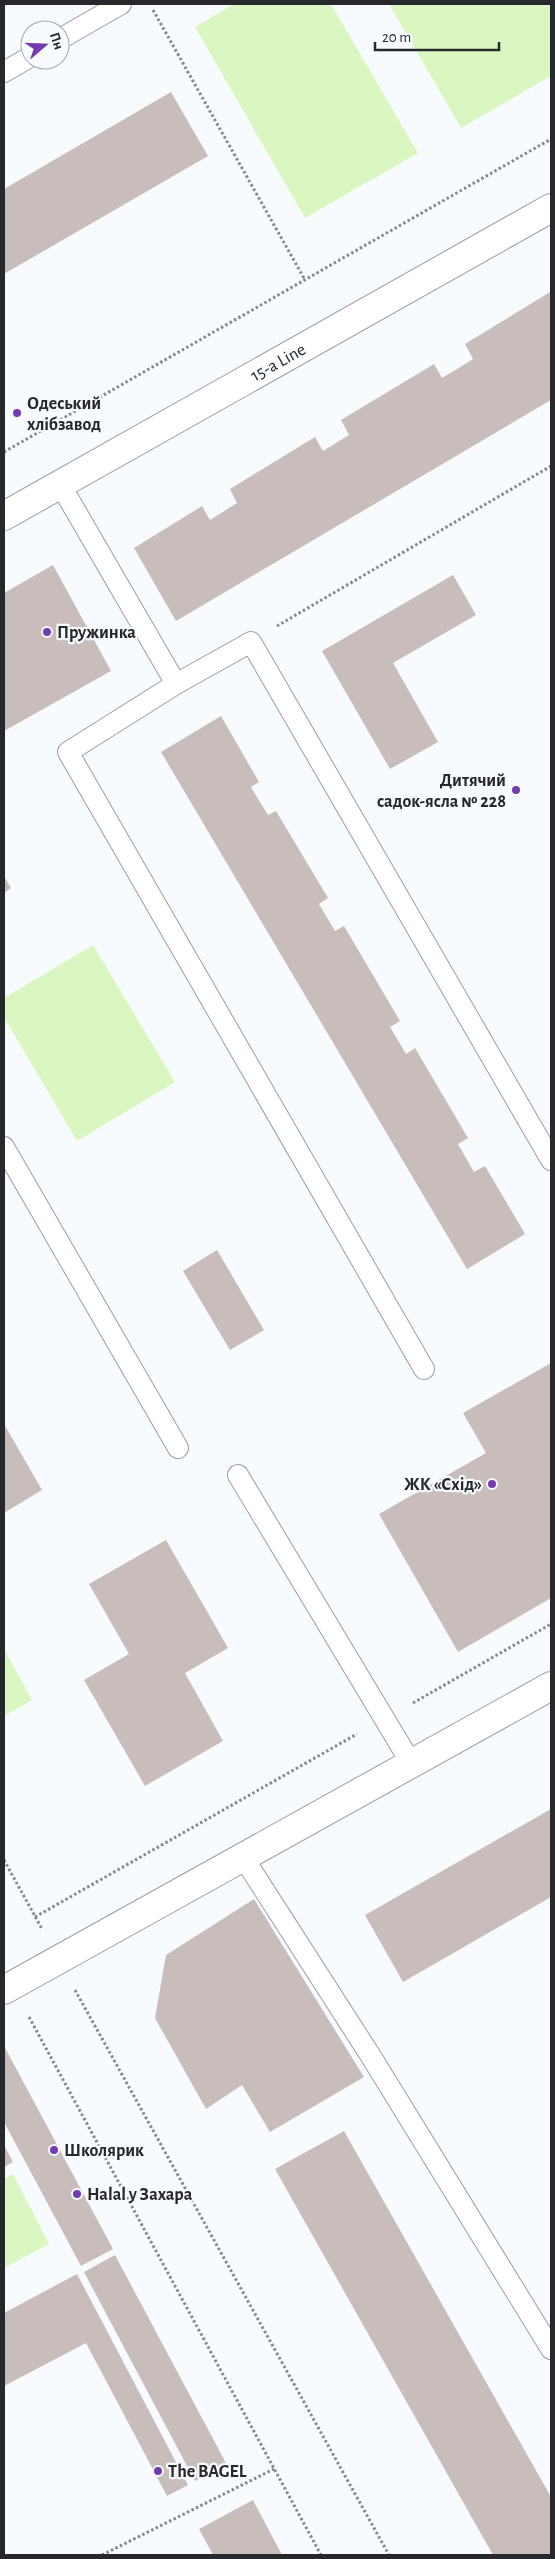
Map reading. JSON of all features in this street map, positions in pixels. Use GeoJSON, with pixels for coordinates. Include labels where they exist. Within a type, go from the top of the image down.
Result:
{"type":"FeatureCollection","features":[{"type":"Feature","properties":{"kind":"street","name":"15-a Line"},"geometry":{"type":"LineString","coordinates":[[4,516],[551,208]]}},
{"type":"Feature","properties":{"kind":"street"},"geometry":{"type":"LineString","coordinates":[[8,1988],[551,1686]]}},
{"type":"Feature","properties":{"kind":"lane"},"geometry":{"type":"LineString","coordinates":[[70,33],[121,4]]}},
{"type":"Feature","properties":{"kind":"lane"},"geometry":{"type":"LineString","coordinates":[[4,72],[20,63]]}},
{"type":"Feature","properties":{"kind":"lane"},"geometry":{"type":"LineString","coordinates":[[60,484],[176,684]]}},
{"type":"Feature","properties":{"kind":"lane"},"geometry":{"type":"LineString","coordinates":[[424,1369],[68,752],[176,684],[251,642],[551,1160]]}},
{"type":"Feature","properties":{"kind":"lane"},"geometry":{"type":"LineString","coordinates":[[4,1147],[178,1448]]}},
{"type":"Feature","properties":{"kind":"lane"},"geometry":{"type":"LineString","coordinates":[[238,1475],[411,1763]]}},
{"type":"Feature","properties":{"kind":"lane"},"geometry":{"type":"LineString","coordinates":[[243,1857],[372,2058],[551,2349]]}},
{"type":"Feature","properties":{"kind":"path"},"geometry":{"type":"LineString","coordinates":[[149,4],[305,280]]}},
{"type":"Feature","properties":{"kind":"path"},"geometry":{"type":"LineString","coordinates":[[4,452],[551,139]]}},
{"type":"Feature","properties":{"kind":"path"},"geometry":{"type":"LineString","coordinates":[[251,642],[551,466]]}},
{"type":"Feature","properties":{"kind":"path"},"geometry":{"type":"LineString","coordinates":[[35,1917],[551,1624]]}},
{"type":"Feature","properties":{"kind":"path"},"geometry":{"type":"LineString","coordinates":[[4,1860],[389,2555]]}},
{"type":"Feature","properties":{"kind":"path"},"geometry":{"type":"LineString","coordinates":[[8,1988],[321,2555]]}},
{"type":"Feature","properties":{"kind":"path"},"geometry":{"type":"LineString","coordinates":[[102,2555],[274,2469]]}},
{"type":"Feature","properties":{"kind":"green space"},"geometry":{"type":"Polygon","coordinates":[[[234,4],[331,4],[418,153],[305,218],[195,27],[234,4]]]}},
{"type":"Feature","properties":{"kind":"green space"},"geometry":{"type":"Polygon","coordinates":[[[389,4],[551,4],[551,76],[461,128],[389,4]]]}},
{"type":"Feature","properties":{"kind":"green space"},"geometry":{"type":"Polygon","coordinates":[[[93,945],[175,1082],[77,1141],[4,1017],[4,998],[93,945]]]}},
{"type":"Feature","properties":{"kind":"green space"},"geometry":{"type":"Polygon","coordinates":[[[4,1649],[32,1700],[4,1716],[4,1649]]]}},
{"type":"Feature","properties":{"kind":"green space"},"geometry":{"type":"Polygon","coordinates":[[[13,2174],[49,2244],[4,2268],[4,2179],[13,2174]]]}},
{"type":"Feature","properties":{"kind":"building"},"geometry":{"type":"Polygon","coordinates":[[[171,92],[208,156],[4,274],[4,189],[171,92]]]}},
{"type":"Feature","properties":{"kind":"building"},"geometry":{"type":"Polygon","coordinates":[[[550,292],[551,400],[176,621],[134,548],[202,506],[210,520],[237,503],[230,489],[315,437],[323,451],[349,435],[341,420],[434,364],[442,378],[457,369],[473,359],[465,344],[550,292]]]}},
{"type":"Feature","properties":{"kind":"building","name":"Пружинка"},"geometry":{"type":"Polygon","coordinates":[[[53,565],[111,671],[4,731],[4,593],[53,565]]]}},
{"type":"Feature","properties":{"kind":"building"},"geometry":{"type":"Polygon","coordinates":[[[453,575],[476,615],[393,663],[438,742],[390,769],[322,651],[453,575]]]}},
{"type":"Feature","properties":{"kind":"building"},"geometry":{"type":"Polygon","coordinates":[[[221,716],[259,782],[251,787],[268,815],[276,811],[328,898],[319,904],[335,931],[344,926],[400,1021],[390,1027],[406,1054],[415,1048],[468,1138],[458,1144],[474,1172],[485,1166],[525,1234],[467,1269],[161,752],[221,716]]]}},
{"type":"Feature","properties":{"kind":"building"},"geometry":{"type":"Polygon","coordinates":[[[4,876],[11,888],[4,893],[4,876]]]}},
{"type":"Feature","properties":{"kind":"building"},"geometry":{"type":"Polygon","coordinates":[[[217,1250],[264,1330],[230,1350],[183,1271],[217,1250]]]}},
{"type":"Feature","properties":{"kind":"building","name":"ЖК «Схід»"},"geometry":{"type":"Polygon","coordinates":[[[551,1363],[551,1598],[458,1652],[379,1514],[486,1453],[463,1413],[551,1363]]]}},
{"type":"Feature","properties":{"kind":"building"},"geometry":{"type":"Polygon","coordinates":[[[4,1424],[42,1490],[4,1513],[4,1424]]]}},
{"type":"Feature","properties":{"kind":"building"},"geometry":{"type":"Polygon","coordinates":[[[166,1540],[228,1648],[185,1673],[223,1741],[145,1786],[84,1680],[129,1654],[89,1584],[166,1540]]]}},
{"type":"Feature","properties":{"kind":"building"},"geometry":{"type":"Polygon","coordinates":[[[551,1809],[551,1897],[403,1982],[365,1915],[551,1809]]]}},
{"type":"Feature","properties":{"kind":"building"},"geometry":{"type":"Polygon","coordinates":[[[254,1899],[364,2077],[270,2132],[242,2085],[206,2109],[155,2018],[166,1955],[254,1899]]]}},
{"type":"Feature","properties":{"kind":"building"},"geometry":{"type":"Polygon","coordinates":[[[4,2046],[113,2249],[81,2266],[4,2122],[4,2046]]]}},
{"type":"Feature","properties":{"kind":"building"},"geometry":{"type":"Polygon","coordinates":[[[344,2131],[551,2497],[551,2555],[493,2555],[275,2169],[344,2131]]]}},
{"type":"Feature","properties":{"kind":"building"},"geometry":{"type":"Polygon","coordinates":[[[4,2145],[13,2162],[4,2167],[4,2145]]]}},
{"type":"Feature","properties":{"kind":"building"},"geometry":{"type":"Polygon","coordinates":[[[115,2255],[227,2465],[195,2481],[84,2272],[115,2255]]]}},
{"type":"Feature","properties":{"kind":"building"},"geometry":{"type":"Polygon","coordinates":[[[77,2274],[188,2485],[167,2496],[86,2343],[4,2386],[4,2313],[77,2274]]]}},
{"type":"Feature","properties":{"kind":"building"},"geometry":{"type":"Polygon","coordinates":[[[253,2500],[282,2555],[213,2555],[199,2529],[253,2500]]]}},
{"type":"Feature","properties":{"kind":"place","name":"Одеський хлібзавод"},"geometry":{"type":"Point","coordinates":[17,413]}},
{"type":"Feature","properties":{"kind":"place","name":"Пружинка"},"geometry":{"type":"Point","coordinates":[47,632]}},
{"type":"Feature","properties":{"kind":"place","name":"Дитячий садок-ясла № 228"},"geometry":{"type":"Point","coordinates":[516,790]}},
{"type":"Feature","properties":{"kind":"place","name":"ЖК «Схід»"},"geometry":{"type":"Point","coordinates":[492,1484]}},
{"type":"Feature","properties":{"kind":"place","name":"Школярик"},"geometry":{"type":"Point","coordinates":[54,2150]}},
{"type":"Feature","properties":{"kind":"place","name":"Halal у Захара"},"geometry":{"type":"Point","coordinates":[77,2194]}},
{"type":"Feature","properties":{"kind":"place","name":"The BAGEL"},"geometry":{"type":"Point","coordinates":[158,2471]}}]}
